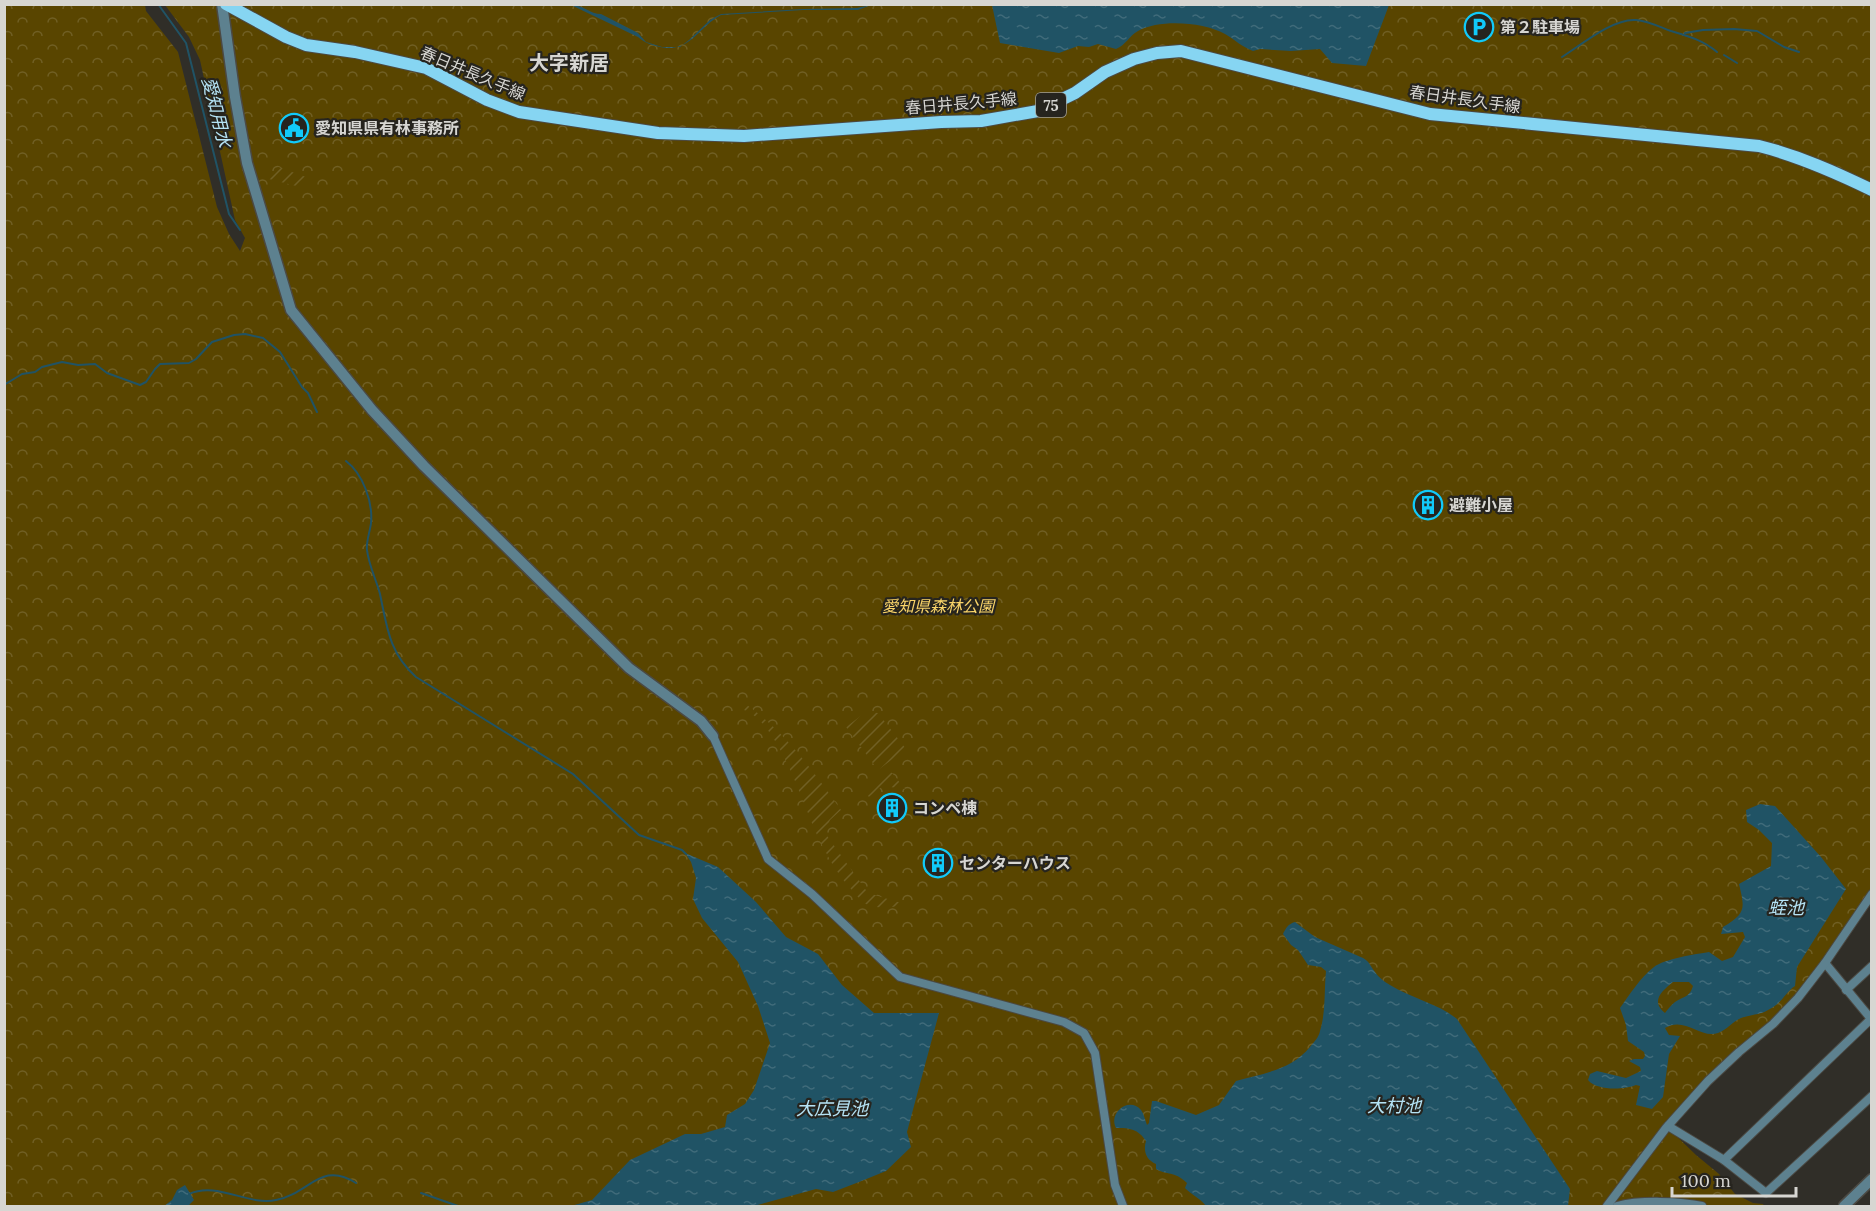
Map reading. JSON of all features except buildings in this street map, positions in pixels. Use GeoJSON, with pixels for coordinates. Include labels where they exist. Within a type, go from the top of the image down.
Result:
{"type":"FeatureCollection","features":[{"type":"Feature","properties":{"kind":"main road","name":"春日井長久手線"},"geometry":{"type":"LineString","coordinates":[[224,4],[306,45],[377,56],[426,68],[487,100],[519,112],[658,132],[744,136],[981,121],[1038,111],[1059,102],[1105,72],[1134,59],[1157,53],[1181,51],[1430,114],[1759,147],[1786,153],[1822,166],[1872,190]]}},
{"type":"Feature","properties":{"kind":"street"},"geometry":{"type":"LineString","coordinates":[[224,4],[235,98],[247,163],[291,310],[372,410],[432,474],[628,668],[701,721],[712,736],[768,859],[812,894],[900,977],[1064,1022],[1084,1033],[1095,1053],[1115,1185],[1123,1206]]}},
{"type":"Feature","properties":{"kind":"street"},"geometry":{"type":"LineString","coordinates":[[1607,1206],[1668,1126],[1708,1082],[1773,1024],[1798,998],[1872,894]]}},
{"type":"Feature","properties":{"kind":"street"},"geometry":{"type":"LineString","coordinates":[[1724,1160],[1871,1019],[1825,963]]}},
{"type":"Feature","properties":{"kind":"street"},"geometry":{"type":"LineString","coordinates":[[1846,990],[1872,966]]}},
{"type":"Feature","properties":{"kind":"street"},"geometry":{"type":"LineString","coordinates":[[1668,1126],[1724,1160],[1766,1193],[1872,1096]]}},
{"type":"Feature","properties":{"kind":"street"},"geometry":{"type":"LineString","coordinates":[[1844,1206],[1872,1179]]}},
{"type":"Feature","properties":{"kind":"street"},"geometry":{"type":"LineString","coordinates":[[1617,1206],[1676,1203],[1702,1206]]}},
{"type":"Feature","properties":{"kind":"green space","name":"愛知県森林公園"},"geometry":{"type":"Polygon","coordinates":[[[5,5],[145,5],[146,11],[178,52],[217,207],[229,234],[240,251],[245,238],[235,220],[200,60],[189,37],[165,5],[1871,5],[1871,887],[1864,902],[1796,996],[1665,1125],[1719,1174],[1735,1194],[1764,1206],[5,1206],[5,5]]]}},
{"type":"Feature","properties":{"kind":"green space"},"geometry":{"type":"Polygon","coordinates":[[[278,167],[306,177],[310,182],[304,188],[269,179],[269,175],[278,167]]]}},
{"type":"Feature","properties":{"kind":"green space"},"geometry":{"type":"Polygon","coordinates":[[[747,705],[787,741],[810,767],[841,810],[830,820],[825,833],[868,893],[901,903],[900,906],[868,905],[841,877],[819,839],[779,747],[757,718],[744,710],[747,705]]]}},
{"type":"Feature","properties":{"kind":"green space"},"geometry":{"type":"Polygon","coordinates":[[[866,712],[878,713],[906,749],[878,770],[846,727],[866,712]]]}},
{"type":"Feature","properties":{"kind":"green space"},"geometry":{"type":"Polygon","coordinates":[[[889,771],[905,789],[883,786],[869,797],[864,791],[874,784],[872,781],[889,771]]]}},
{"type":"Feature","properties":{"kind":"water"},"geometry":{"type":"Polygon","coordinates":[[[992,4],[1389,5],[1366,66],[1332,63],[1320,49],[1253,51],[1216,30],[1182,24],[1147,27],[1135,33],[1116,49],[1098,44],[1089,47],[1078,46],[1059,53],[1000,43],[992,4]]]}},
{"type":"Feature","properties":{"kind":"water"},"geometry":{"type":"Polygon","coordinates":[[[571,5],[601,14],[638,33],[646,42],[662,47],[676,47],[671,48],[660,47],[643,41],[571,5]]]}},
{"type":"Feature","properties":{"kind":"water"},"geometry":{"type":"Polygon","coordinates":[[[871,5],[858,10],[803,10],[721,15],[683,45],[710,20],[721,14],[803,9],[857,8],[871,5]]]}},
{"type":"Feature","properties":{"kind":"water","name":"蛭池"},"geometry":{"type":"Polygon","coordinates":[[[1760,804],[1775,806],[1821,857],[1846,889],[1797,967],[1795,986],[1771,1009],[1738,1019],[1718,1033],[1705,1033],[1679,1025],[1665,1028],[1669,1035],[1680,1036],[1669,1054],[1663,1097],[1652,1109],[1636,1105],[1640,1086],[1604,1088],[1588,1080],[1590,1074],[1597,1071],[1626,1078],[1641,1071],[1640,1067],[1629,1061],[1643,1059],[1644,1052],[1628,1041],[1626,1025],[1620,1008],[1649,971],[1659,964],[1680,957],[1709,952],[1722,961],[1733,957],[1745,937],[1743,932],[1721,934],[1723,927],[1736,918],[1742,910],[1739,884],[1771,866],[1772,843],[1747,822],[1746,810],[1760,804]],[[1673,982],[1659,996],[1658,1004],[1665,1013],[1674,1003],[1690,992],[1693,986],[1689,982],[1673,982]]]}},
{"type":"Feature","properties":{"kind":"water","name":"大広見池"},"geometry":{"type":"Polygon","coordinates":[[[685,853],[718,867],[756,902],[786,937],[818,954],[842,985],[874,1013],[939,1013],[907,1132],[911,1147],[886,1171],[833,1192],[816,1189],[754,1206],[571,1206],[592,1200],[630,1160],[685,1134],[701,1134],[725,1127],[727,1115],[745,1104],[754,1090],[770,1043],[758,1006],[738,962],[702,918],[693,899],[696,878],[691,862],[685,853]]]}},
{"type":"Feature","properties":{"kind":"water","name":"大村池"},"geometry":{"type":"Polygon","coordinates":[[[1295,922],[1315,937],[1365,960],[1378,976],[1390,985],[1442,1009],[1457,1019],[1570,1189],[1568,1206],[1206,1206],[1185,1188],[1187,1183],[1182,1179],[1156,1169],[1156,1164],[1146,1155],[1146,1141],[1140,1134],[1130,1129],[1116,1128],[1114,1122],[1117,1112],[1131,1105],[1141,1110],[1147,1125],[1152,1101],[1196,1115],[1219,1105],[1236,1081],[1286,1066],[1303,1055],[1310,1047],[1319,1035],[1322,1024],[1326,971],[1321,967],[1308,965],[1283,934],[1288,926],[1295,922]]]}},
{"type":"Feature","properties":{"kind":"water"},"geometry":{"type":"Polygon","coordinates":[[[185,1185],[194,1200],[188,1206],[164,1206],[172,1200],[177,1190],[185,1185]]]}},
{"type":"Feature","properties":{"kind":"waterway","name":"愛知用水"},"geometry":{"type":"LineString","coordinates":[[158,4],[186,43],[229,214],[240,230]]}},
{"type":"Feature","properties":{"kind":"waterway"},"geometry":{"type":"LineString","coordinates":[[1562,57],[1607,28],[1617,23],[1636,20],[1695,39],[1717,52]]}},
{"type":"Feature","properties":{"kind":"waterway"},"geometry":{"type":"LineString","coordinates":[[1685,33],[1734,29],[1757,31],[1784,47],[1799,52]]}},
{"type":"Feature","properties":{"kind":"waterway"},"geometry":{"type":"LineString","coordinates":[[1724,55],[1737,63]]}},
{"type":"Feature","properties":{"kind":"waterway"},"geometry":{"type":"LineString","coordinates":[[4,385],[22,374],[35,372],[42,367],[62,362],[78,365],[95,364],[107,373],[140,385],[146,382],[160,364],[189,363],[212,342],[245,334],[263,338],[280,352],[308,393],[317,412]]}},
{"type":"Feature","properties":{"kind":"waterway"},"geometry":{"type":"LineString","coordinates":[[346,461],[357,473],[366,489],[371,515],[367,543],[368,556],[380,594],[390,639],[407,668],[416,677],[573,774],[639,835],[682,850],[686,854]]}},
{"type":"Feature","properties":{"kind":"waterway"},"geometry":{"type":"LineString","coordinates":[[189,1194],[210,1190],[265,1201],[287,1197],[315,1181],[333,1175],[356,1183]]}},
{"type":"Feature","properties":{"kind":"waterway"},"geometry":{"type":"LineString","coordinates":[[421,1193],[458,1206]]}},
{"type":"Feature","properties":{"kind":"place","name":"第２駐車場"},"geometry":{"type":"Point","coordinates":[1479,27]}},
{"type":"Feature","properties":{"kind":"place","name":"愛知県県有林事務所"},"geometry":{"type":"Point","coordinates":[294,128]}},
{"type":"Feature","properties":{"kind":"place","name":"避難小屋"},"geometry":{"type":"Point","coordinates":[1428,505]}},
{"type":"Feature","properties":{"kind":"place","name":"コンペ棟"},"geometry":{"type":"Point","coordinates":[892,808]}},
{"type":"Feature","properties":{"kind":"place","name":"センターハウス"},"geometry":{"type":"Point","coordinates":[938,863]}},
{"type":"Feature","properties":{"kind":"district","name":"大字新居"},"geometry":{"type":"Point","coordinates":[569,62]}}]}
